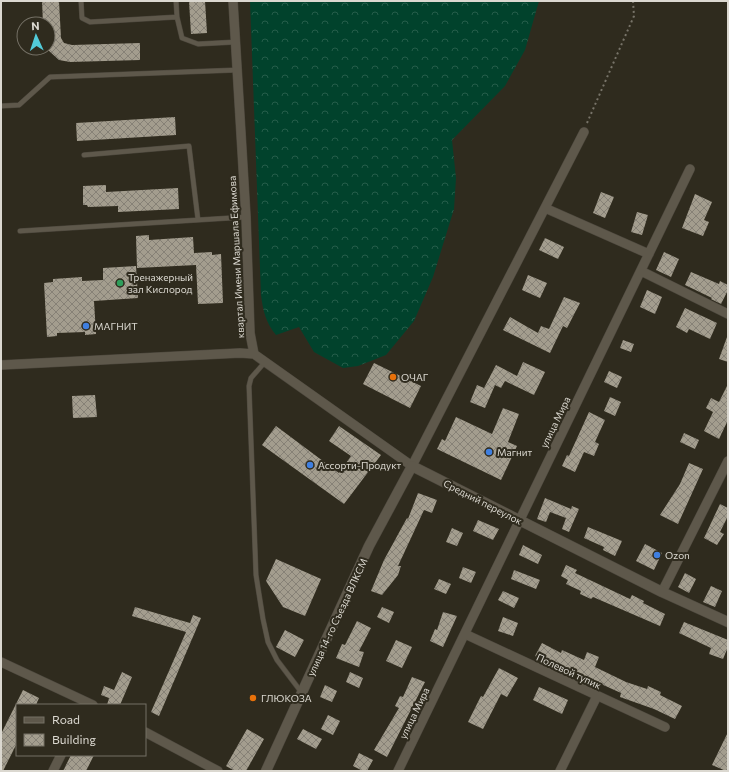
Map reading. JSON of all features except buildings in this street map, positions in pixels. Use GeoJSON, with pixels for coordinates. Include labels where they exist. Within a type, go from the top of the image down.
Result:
{"type":"FeatureCollection","features":[{"type":"Feature","properties":{"kind":"street","name":"квартал Имени Маршала Ефимова"},"geometry":{"type":"LineString","coordinates":[[233,1],[246,217],[250,333],[254,354]]}},
{"type":"Feature","properties":{"kind":"street"},"geometry":{"type":"LineString","coordinates":[[412,466],[584,132]]}},
{"type":"Feature","properties":{"kind":"street","name":"улица Мира"},"geometry":{"type":"LineString","coordinates":[[398,771],[690,169]]}},
{"type":"Feature","properties":{"kind":"street"},"geometry":{"type":"LineString","coordinates":[[545,208],[649,254]]}},
{"type":"Feature","properties":{"kind":"street"},"geometry":{"type":"LineString","coordinates":[[641,271],[728,314]]}},
{"type":"Feature","properties":{"kind":"street"},"geometry":{"type":"LineString","coordinates":[[1,365],[240,353],[254,354]]}},
{"type":"Feature","properties":{"kind":"street","name":"Средний переулок"},"geometry":{"type":"LineString","coordinates":[[254,354],[412,466],[662,592],[728,622]]}},
{"type":"Feature","properties":{"kind":"street"},"geometry":{"type":"LineString","coordinates":[[662,592],[728,461]]}},
{"type":"Feature","properties":{"kind":"street","name":"улица 14-го Съезда ВЛКСМ"},"geometry":{"type":"LineString","coordinates":[[266,771],[369,546],[412,466]]}},
{"type":"Feature","properties":{"kind":"street","name":"Полевой тупик"},"geometry":{"type":"LineString","coordinates":[[465,634],[665,728]]}},
{"type":"Feature","properties":{"kind":"street"},"geometry":{"type":"LineString","coordinates":[[1,662],[88,704]]}},
{"type":"Feature","properties":{"kind":"street"},"geometry":{"type":"LineString","coordinates":[[560,771],[597,696]]}},
{"type":"Feature","properties":{"kind":"street"},"geometry":{"type":"LineString","coordinates":[[146,733],[218,771]]}},
{"type":"Feature","properties":{"kind":"street"},"geometry":{"type":"LineString","coordinates":[[53,771],[60,756]]}},
{"type":"Feature","properties":{"kind":"lane"},"geometry":{"type":"LineString","coordinates":[[81,1],[82,18],[90,22],[177,18]]}},
{"type":"Feature","properties":{"kind":"lane"},"geometry":{"type":"LineString","coordinates":[[176,1],[177,18],[182,38],[198,44],[236,42]]}},
{"type":"Feature","properties":{"kind":"lane"},"geometry":{"type":"LineString","coordinates":[[1,106],[19,105],[50,77],[237,70]]}},
{"type":"Feature","properties":{"kind":"lane"},"geometry":{"type":"LineString","coordinates":[[84,155],[189,146],[198,220]]}},
{"type":"Feature","properties":{"kind":"lane"},"geometry":{"type":"LineString","coordinates":[[20,231],[246,217]]}},
{"type":"Feature","properties":{"kind":"lane"},"geometry":{"type":"LineString","coordinates":[[265,362],[251,378],[249,386],[256,575],[268,642],[276,660],[302,693]]}},
{"type":"Feature","properties":{"kind":"path"},"geometry":{"type":"LineString","coordinates":[[584,132],[634,16],[633,1]]}},
{"type":"Feature","properties":{"kind":"green space"},"geometry":{"type":"Polygon","coordinates":[[[250,1],[539,1],[525,50],[505,86],[452,140],[456,178],[454,209],[433,277],[414,321],[386,355],[358,366],[343,368],[314,352],[299,327],[276,335],[267,321],[264,312],[261,295],[250,1]]]}},
{"type":"Feature","properties":{"kind":"place","name":"Тренажерный зал Кислород"},"geometry":{"type":"Point","coordinates":[120,283]}},
{"type":"Feature","properties":{"kind":"place","name":"МАГНИТ"},"geometry":{"type":"Point","coordinates":[86,326]}},
{"type":"Feature","properties":{"kind":"place","name":"ОЧАГ"},"geometry":{"type":"Point","coordinates":[393,377]}},
{"type":"Feature","properties":{"kind":"place","name":"Магнит"},"geometry":{"type":"Point","coordinates":[489,452]}},
{"type":"Feature","properties":{"kind":"place","name":"Ассорти-Продукт"},"geometry":{"type":"Point","coordinates":[310,465]}},
{"type":"Feature","properties":{"kind":"place","name":"Ozon"},"geometry":{"type":"Point","coordinates":[657,555]}},
{"type":"Feature","properties":{"kind":"place","name":"ГЛЮКОЗА"},"geometry":{"type":"Point","coordinates":[253,698]}}]}
